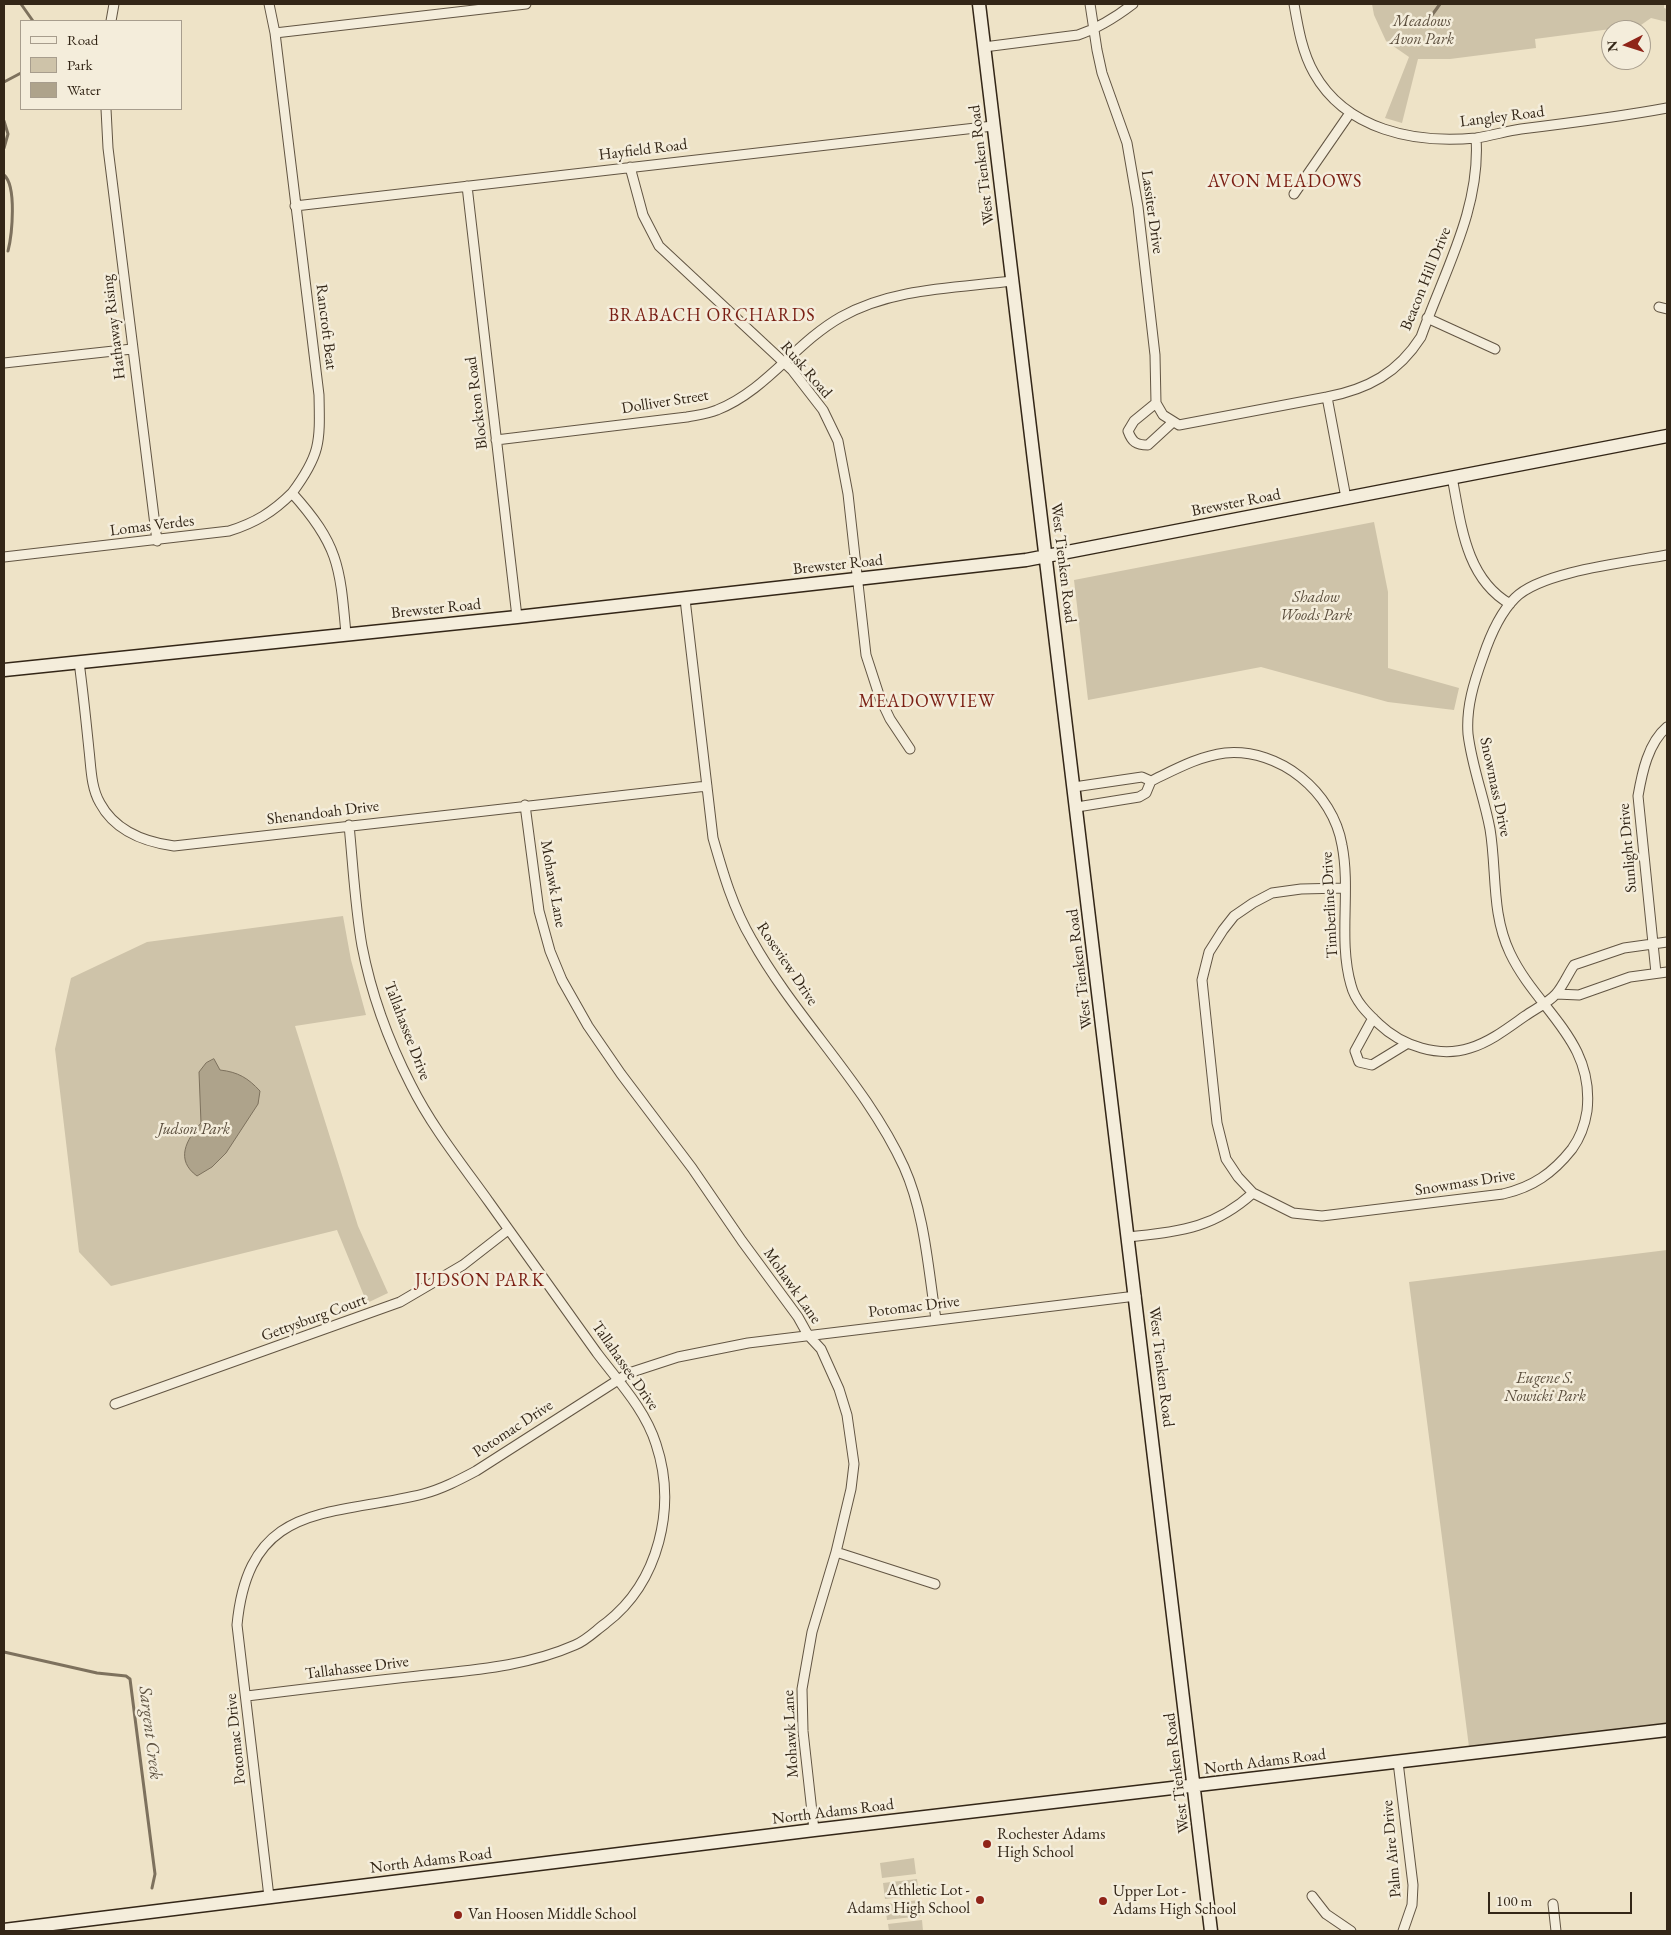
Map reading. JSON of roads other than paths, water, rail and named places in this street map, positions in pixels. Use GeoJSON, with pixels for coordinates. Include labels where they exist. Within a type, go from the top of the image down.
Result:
{"type":"FeatureCollection","features":[{"type":"Feature","properties":{"kind":"street"},"geometry":{"type":"LineString","coordinates":[[111,20],[114,4]]}},
{"type":"Feature","properties":{"kind":"street","name":"Rancroft Beat"},"geometry":{"type":"LineString","coordinates":[[269,4],[319,394],[320,427],[317,449],[310,468],[292,493]]}},
{"type":"Feature","properties":{"kind":"street"},"geometry":{"type":"LineString","coordinates":[[274,32],[526,4]]}},
{"type":"Feature","properties":{"kind":"street","name":"West Tienken Road"},"geometry":{"type":"LineString","coordinates":[[979,4],[1129,1237],[1211,1931]]}},
{"type":"Feature","properties":{"kind":"street"},"geometry":{"type":"LineString","coordinates":[[1090,4],[1093,30]]}},
{"type":"Feature","properties":{"kind":"street"},"geometry":{"type":"LineString","coordinates":[[984,47],[1078,35],[1093,30],[1118,16],[1133,4]]}},
{"type":"Feature","properties":{"kind":"street","name":"Langley Road"},"geometry":{"type":"LineString","coordinates":[[1294,4],[1298,31],[1313,72],[1338,103],[1350,113],[1368,123],[1392,132],[1423,138],[1476,138],[1667,108]]}},
{"type":"Feature","properties":{"kind":"street","name":"Lassiter Drive"},"geometry":{"type":"LineString","coordinates":[[1093,30],[1102,73],[1128,150],[1138,207],[1154,349],[1156,403]]}},
{"type":"Feature","properties":{"kind":"street","name":"Hathaway Rising"},"geometry":{"type":"LineString","coordinates":[[106,110],[108,148],[156,541]]}},
{"type":"Feature","properties":{"kind":"street"},"geometry":{"type":"LineString","coordinates":[[1294,194],[1350,113]]}},
{"type":"Feature","properties":{"kind":"street","name":"Hayfield Road"},"geometry":{"type":"LineString","coordinates":[[296,206],[993,126]]}},
{"type":"Feature","properties":{"kind":"street","name":"Beacon Hill Drive"},"geometry":{"type":"LineString","coordinates":[[1326,397],[1351,392],[1370,384],[1398,366],[1410,355],[1421,337],[1474,196],[1478,162],[1476,138]]}},
{"type":"Feature","properties":{"kind":"street","name":"Rusk Road"},"geometry":{"type":"LineString","coordinates":[[630,167],[643,215],[659,246],[785,364],[823,410],[838,441],[848,494],[856,580],[866,655],[872,676],[890,719],[910,750]]}},
{"type":"Feature","properties":{"kind":"street","name":"Blockton Road"},"geometry":{"type":"LineString","coordinates":[[467,186],[517,618]]}},
{"type":"Feature","properties":{"kind":"street","name":"Dolliver Street"},"geometry":{"type":"LineString","coordinates":[[496,440],[687,417],[715,411],[737,401],[759,386],[785,364],[798,347],[818,331],[858,308],[880,300],[911,293],[1012,281]]}},
{"type":"Feature","properties":{"kind":"street"},"geometry":{"type":"LineString","coordinates":[[1427,318],[1495,349]]}},
{"type":"Feature","properties":{"kind":"street"},"geometry":{"type":"LineString","coordinates":[[4,364],[132,349]]}},
{"type":"Feature","properties":{"kind":"street"},"geometry":{"type":"LineString","coordinates":[[1173,422],[1148,446],[1138,445],[1132,441],[1128,431],[1134,421],[1156,403],[1162,415],[1179,425],[1326,397],[1346,498]]}},
{"type":"Feature","properties":{"kind":"street","name":"Brewster Road"},"geometry":{"type":"LineString","coordinates":[[4,670],[517,618],[856,580],[1046,556],[1667,436]]}},
{"type":"Feature","properties":{"kind":"street"},"geometry":{"type":"LineString","coordinates":[[1452,477],[1464,542],[1472,560],[1485,581],[1501,599],[1510,604]]}},
{"type":"Feature","properties":{"kind":"street"},"geometry":{"type":"LineString","coordinates":[[292,493],[316,519],[334,552],[338,567],[346,634]]}},
{"type":"Feature","properties":{"kind":"street","name":"Lomas Verdes"},"geometry":{"type":"LineString","coordinates":[[4,557],[156,541],[229,531],[249,525],[277,508],[292,493]]}},
{"type":"Feature","properties":{"kind":"street","name":"Snowmass Drive"},"geometry":{"type":"LineString","coordinates":[[1344,888],[1301,889],[1272,893],[1234,916],[1208,952],[1202,980],[1220,1139],[1226,1159],[1238,1177],[1253,1193],[1293,1213],[1322,1216],[1503,1194],[1525,1188],[1541,1180],[1576,1145],[1585,1122],[1587,1103],[1585,1068],[1559,1023],[1542,1004],[1510,952],[1502,931],[1496,908],[1490,829],[1472,760],[1467,718],[1470,697],[1489,638],[1516,597],[1535,584],[1570,574],[1667,555]]}},
{"type":"Feature","properties":{"kind":"street","name":"Roseview Drive"},"geometry":{"type":"LineString","coordinates":[[685,599],[713,838],[737,912],[767,966],[876,1117],[904,1168],[919,1215],[936,1319]]}},
{"type":"Feature","properties":{"kind":"street","name":"Shenandoah Drive"},"geometry":{"type":"LineString","coordinates":[[79,662],[93,782],[99,803],[109,816],[132,835],[144,840],[174,846],[707,786]]}},
{"type":"Feature","properties":{"kind":"street","name":"Sunlight Drive"},"geometry":{"type":"LineString","coordinates":[[1656,973],[1638,796],[1641,775],[1650,752],[1667,727]]}},
{"type":"Feature","properties":{"kind":"street","name":"Timberline Drive"},"geometry":{"type":"LineString","coordinates":[[1074,787],[1117,783],[1142,777],[1151,780],[1203,758],[1225,753],[1245,754],[1286,766],[1312,787],[1328,808],[1342,845],[1347,953],[1351,985],[1362,1007],[1387,1031],[1408,1043],[1443,1052],[1469,1049],[1491,1039],[1556,994],[1574,965],[1624,948],[1667,942]]}},
{"type":"Feature","properties":{"kind":"street","name":"Timberline Drive"},"geometry":{"type":"LineString","coordinates":[[1077,807],[1138,797],[1146,793],[1151,780]]}},
{"type":"Feature","properties":{"kind":"street","name":"Mohawk Lane"},"geometry":{"type":"LineString","coordinates":[[525,805],[539,911],[550,951],[562,980],[588,1026],[621,1074],[692,1168],[742,1241],[798,1317],[808,1335],[821,1349],[833,1373],[847,1415],[852,1437],[854,1464],[851,1489],[836,1552],[812,1632],[802,1689],[803,1731],[814,1830]]}},
{"type":"Feature","properties":{"kind":"street","name":"Tallahassee Drive"},"geometry":{"type":"LineString","coordinates":[[246,1696],[528,1662],[589,1638],[620,1613],[652,1564],[664,1520],[665,1493],[656,1442],[619,1379],[598,1354],[428,1118],[409,1082],[378,1005],[362,947],[349,825]]}},
{"type":"Feature","properties":{"kind":"street"},"geometry":{"type":"LineString","coordinates":[[1556,994],[1580,994],[1614,982],[1667,972]]}},
{"type":"Feature","properties":{"kind":"street"},"geometry":{"type":"LineString","coordinates":[[1373,1018],[1355,1051],[1359,1062],[1372,1065],[1408,1043]]}},
{"type":"Feature","properties":{"kind":"street"},"geometry":{"type":"LineString","coordinates":[[1129,1237],[1206,1224],[1224,1216],[1253,1193]]}},
{"type":"Feature","properties":{"kind":"street","name":"Gettysburg Court"},"geometry":{"type":"LineString","coordinates":[[116,1404],[400,1302],[463,1265],[508,1230]]}},
{"type":"Feature","properties":{"kind":"street","name":"Potomac Drive"},"geometry":{"type":"LineString","coordinates":[[269,1897],[237,1625],[239,1606],[251,1569],[274,1536],[298,1522],[321,1513],[425,1494],[450,1484],[476,1471],[619,1379],[638,1370],[704,1350],[936,1319],[1136,1296]]}},
{"type":"Feature","properties":{"kind":"street"},"geometry":{"type":"LineString","coordinates":[[836,1552],[935,1584]]}},
{"type":"Feature","properties":{"kind":"street","name":"North Adams Road"},"geometry":{"type":"LineString","coordinates":[[4,1930],[50,1928],[269,1897],[814,1830],[1194,1787],[1667,1730]]}},
{"type":"Feature","properties":{"kind":"street","name":"Palm Aire Drive"},"geometry":{"type":"LineString","coordinates":[[1398,1762],[1413,1885],[1412,1905],[1402,1931]]}},
{"type":"Feature","properties":{"kind":"street"},"geometry":{"type":"LineString","coordinates":[[1312,1896],[1326,1914],[1350,1931]]}},
{"type":"Feature","properties":{"kind":"street"},"geometry":{"type":"LineString","coordinates":[[1553,1904],[1556,1931]]}},
{"type":"Feature","properties":{"kind":"water"},"geometry":{"type":"Polygon","coordinates":[[[214,1059],[220,1070],[242,1076],[260,1091],[258,1104],[226,1153],[212,1167],[197,1176],[186,1163],[185,1150],[191,1136],[201,1123],[199,1072],[206,1063],[214,1059]]]}},
{"type":"Feature","properties":{"kind":"waterway"},"geometry":{"type":"LineString","coordinates":[[21,4],[32,20]]}},
{"type":"Feature","properties":{"kind":"waterway"},"geometry":{"type":"LineString","coordinates":[[1427,22],[1440,4]]}},
{"type":"Feature","properties":{"kind":"waterway"},"geometry":{"type":"LineString","coordinates":[[4,82],[20,74]]}},
{"type":"Feature","properties":{"kind":"waterway"},"geometry":{"type":"LineString","coordinates":[[4,121],[8,134],[4,148]]}},
{"type":"Feature","properties":{"kind":"waterway"},"geometry":{"type":"LineString","coordinates":[[4,175],[11,189],[12,200],[12,223],[8,251]]}},
{"type":"Feature","properties":{"kind":"waterway","name":"Sargent Creek"},"geometry":{"type":"LineString","coordinates":[[4,1652],[97,1673],[126,1676],[130,1679],[155,1874],[152,1888]]}},
{"type":"Feature","properties":{"kind":"place","name":"Rochester Adams High School"},"geometry":{"type":"Point","coordinates":[987,1844]}},
{"type":"Feature","properties":{"kind":"place","name":"Athletic Lot - Adams High School"},"geometry":{"type":"Point","coordinates":[980,1900]}},
{"type":"Feature","properties":{"kind":"place","name":"Upper Lot - Adams High School"},"geometry":{"type":"Point","coordinates":[1103,1901]}},
{"type":"Feature","properties":{"kind":"place","name":"Van Hoosen Middle School"},"geometry":{"type":"Point","coordinates":[458,1915]}},
{"type":"Feature","properties":{"kind":"district","name":"AVON MEADOWS"},"geometry":{"type":"Point","coordinates":[1285,182]}},
{"type":"Feature","properties":{"kind":"district","name":"BRABACH ORCHARDS"},"geometry":{"type":"Point","coordinates":[712,316]}},
{"type":"Feature","properties":{"kind":"district","name":"MEADOWVIEW"},"geometry":{"type":"Point","coordinates":[927,702]}},
{"type":"Feature","properties":{"kind":"district","name":"JUDSON PARK"},"geometry":{"type":"Point","coordinates":[480,1281]}},
{"type":"Feature","properties":{"kind":"park label","name":"Meadows Avon Park"},"geometry":{"type":"Point","coordinates":[1422,31]}},
{"type":"Feature","properties":{"kind":"park label","name":"Shadow Woods Park"},"geometry":{"type":"Point","coordinates":[1316,607]}},
{"type":"Feature","properties":{"kind":"park label","name":"Judson Park"},"geometry":{"type":"Point","coordinates":[194,1130]}},
{"type":"Feature","properties":{"kind":"park label","name":"Eugene S. Nowicki Park"},"geometry":{"type":"Point","coordinates":[1545,1388]}}]}
